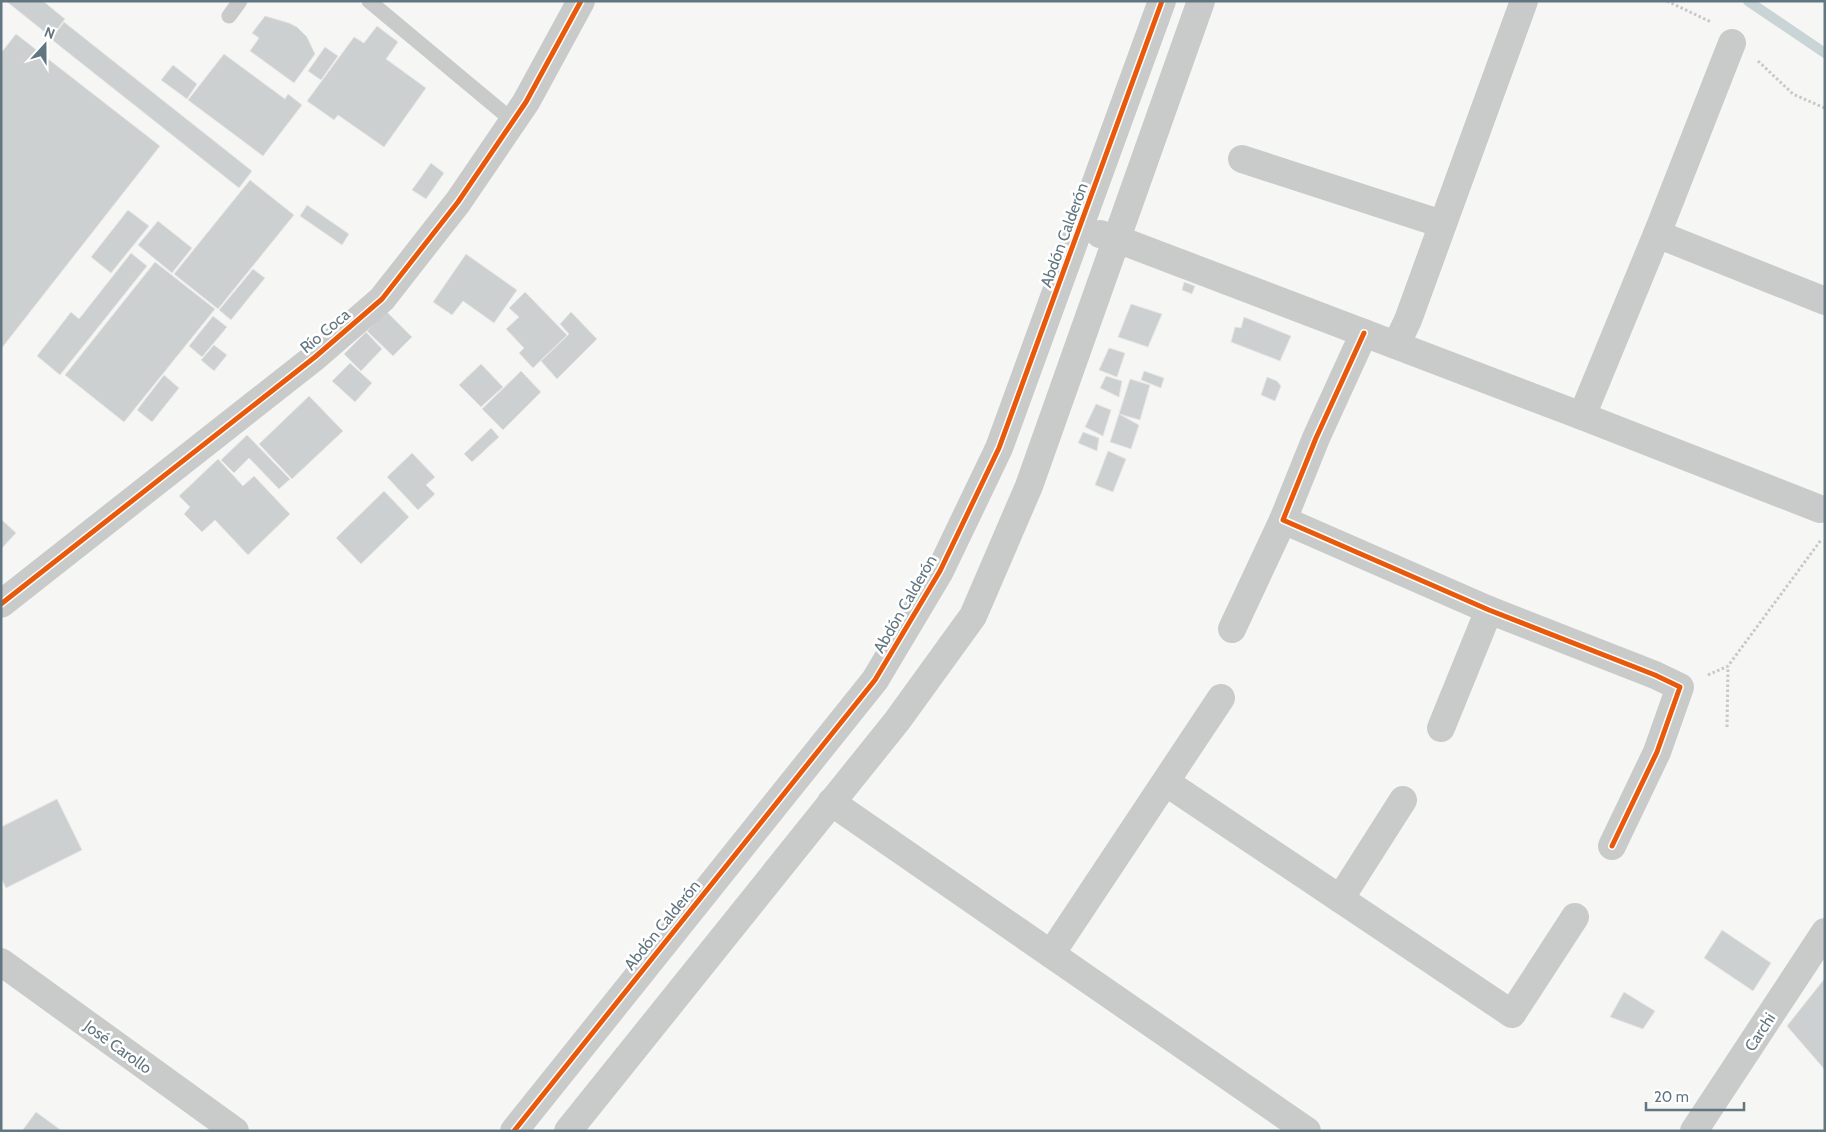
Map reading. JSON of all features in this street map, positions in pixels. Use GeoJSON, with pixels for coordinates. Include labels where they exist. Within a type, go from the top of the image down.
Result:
{"type":"FeatureCollection","features":[{"type":"Feature","properties":{"kind":"street","name":"Río Coca"},"geometry":{"type":"LineString","coordinates":[[1,604],[315,357],[382,299],[458,202],[526,102],[581,1]]}},
{"type":"Feature","properties":{"kind":"street","name":"Abdón Calderón"},"geometry":{"type":"LineString","coordinates":[[514,1131],[875,680],[940,571],[999,448],[1162,1]]}},
{"type":"Feature","properties":{"kind":"street"},"geometry":{"type":"LineString","coordinates":[[568,1131],[897,720],[973,616],[1029,486],[1201,1]]}},
{"type":"Feature","properties":{"kind":"street"},"geometry":{"type":"LineString","coordinates":[[1396,345],[1408,320],[1524,1]]}},
{"type":"Feature","properties":{"kind":"street"},"geometry":{"type":"LineString","coordinates":[[1582,416],[1657,234],[1732,43]]}},
{"type":"Feature","properties":{"kind":"street"},"geometry":{"type":"LineString","coordinates":[[1242,159],[1442,224]]}},
{"type":"Feature","properties":{"kind":"street"},"geometry":{"type":"LineString","coordinates":[[1079,228],[1117,239],[1582,416],[1822,522]]}},
{"type":"Feature","properties":{"kind":"street"},"geometry":{"type":"LineString","coordinates":[[1657,234],[1825,301]]}},
{"type":"Feature","properties":{"kind":"street"},"geometry":{"type":"LineString","coordinates":[[1232,629],[1283,520],[1316,438],[1364,333]]}},
{"type":"Feature","properties":{"kind":"street"},"geometry":{"type":"LineString","coordinates":[[1283,520],[1489,610],[1655,675],[1680,687],[1657,752],[1612,846]]}},
{"type":"Feature","properties":{"kind":"street"},"geometry":{"type":"LineString","coordinates":[[1441,728],[1489,610]]}},
{"type":"Feature","properties":{"kind":"street"},"geometry":{"type":"LineString","coordinates":[[1052,954],[1221,698]]}},
{"type":"Feature","properties":{"kind":"street"},"geometry":{"type":"LineString","coordinates":[[1167,782],[1512,1014],[1575,917]]}},
{"type":"Feature","properties":{"kind":"street"},"geometry":{"type":"LineString","coordinates":[[1340,899],[1403,800]]}},
{"type":"Feature","properties":{"kind":"street"},"geometry":{"type":"LineString","coordinates":[[831,802],[1307,1131]]}},
{"type":"Feature","properties":{"kind":"street","name":"Carchi"},"geometry":{"type":"LineString","coordinates":[[1694,1131],[1825,932]]}},
{"type":"Feature","properties":{"kind":"street","name":"José Carollo"},"geometry":{"type":"LineString","coordinates":[[1,962],[235,1131]]}},
{"type":"Feature","properties":{"kind":"lane"},"geometry":{"type":"LineString","coordinates":[[229,16],[240,1]]}},
{"type":"Feature","properties":{"kind":"lane"},"geometry":{"type":"LineString","coordinates":[[369,1],[513,121]]}},
{"type":"Feature","properties":{"kind":"path"},"geometry":{"type":"LineString","coordinates":[[1727,727],[1728,666],[1822,522]]}},
{"type":"Feature","properties":{"kind":"path"},"geometry":{"type":"LineString","coordinates":[[1680,687],[1728,666]]}},
{"type":"Feature","properties":{"kind":"building"},"geometry":{"type":"Polygon","coordinates":[[[6,1],[43,1],[65,19],[51,37],[6,1]]]}},
{"type":"Feature","properties":{"kind":"building"},"geometry":{"type":"Polygon","coordinates":[[[265,16],[297,27],[307,37],[315,54],[294,83],[250,51],[259,38],[252,33],[265,16]]]}},
{"type":"Feature","properties":{"kind":"building"},"geometry":{"type":"Polygon","coordinates":[[[64,22],[252,171],[239,188],[51,39],[64,22]]]}},
{"type":"Feature","properties":{"kind":"building"},"geometry":{"type":"Polygon","coordinates":[[[377,26],[398,42],[386,59],[426,88],[384,147],[338,115],[334,120],[307,101],[354,37],[364,43],[377,26]]]}},
{"type":"Feature","properties":{"kind":"building"},"geometry":{"type":"Polygon","coordinates":[[[16,34],[160,146],[1,349],[1,53],[16,34]]]}},
{"type":"Feature","properties":{"kind":"building"},"geometry":{"type":"Polygon","coordinates":[[[325,47],[338,56],[321,80],[308,71],[325,47]]]}},
{"type":"Feature","properties":{"kind":"building"},"geometry":{"type":"Polygon","coordinates":[[[224,54],[285,99],[288,94],[302,105],[263,156],[188,100],[224,54]]]}},
{"type":"Feature","properties":{"kind":"building"},"geometry":{"type":"Polygon","coordinates":[[[173,65],[197,84],[187,99],[161,80],[173,65]]]}},
{"type":"Feature","properties":{"kind":"building"},"geometry":{"type":"Polygon","coordinates":[[[431,163],[444,173],[426,199],[412,190],[431,163]]]}},
{"type":"Feature","properties":{"kind":"building"},"geometry":{"type":"Polygon","coordinates":[[[250,180],[294,215],[218,309],[174,274],[250,180]]]}},
{"type":"Feature","properties":{"kind":"building"},"geometry":{"type":"Polygon","coordinates":[[[307,205],[349,234],[342,245],[300,216],[307,205]]]}},
{"type":"Feature","properties":{"kind":"building"},"geometry":{"type":"Polygon","coordinates":[[[128,210],[149,226],[111,273],[91,257],[128,210]]]}},
{"type":"Feature","properties":{"kind":"building"},"geometry":{"type":"Polygon","coordinates":[[[158,221],[192,248],[172,273],[138,245],[158,221]]]}},
{"type":"Feature","properties":{"kind":"building"},"geometry":{"type":"Polygon","coordinates":[[[131,253],[147,266],[60,375],[37,356],[71,312],[79,319],[131,253]]]}},
{"type":"Feature","properties":{"kind":"building"},"geometry":{"type":"Polygon","coordinates":[[[466,254],[517,290],[494,323],[463,301],[452,315],[433,302],[466,254]]]}},
{"type":"Feature","properties":{"kind":"building"},"geometry":{"type":"Polygon","coordinates":[[[155,262],[215,309],[124,422],[65,375],[155,262]]]}},
{"type":"Feature","properties":{"kind":"building"},"geometry":{"type":"Polygon","coordinates":[[[253,269],[265,278],[231,320],[219,310],[253,269]]]}},
{"type":"Feature","properties":{"kind":"building"},"geometry":{"type":"Polygon","coordinates":[[[1184,282],[1195,286],[1192,294],[1182,290],[1184,282]]]}},
{"type":"Feature","properties":{"kind":"building"},"geometry":{"type":"Polygon","coordinates":[[[525,292],[567,335],[533,368],[519,353],[524,348],[506,329],[519,317],[509,308],[525,292]]]}},
{"type":"Feature","properties":{"kind":"building"},"geometry":{"type":"Polygon","coordinates":[[[1131,304],[1162,314],[1148,347],[1118,337],[1131,304]]]}},
{"type":"Feature","properties":{"kind":"building"},"geometry":{"type":"Polygon","coordinates":[[[386,311],[412,337],[393,356],[367,331],[386,311]]]}},
{"type":"Feature","properties":{"kind":"building"},"geometry":{"type":"Polygon","coordinates":[[[571,312],[597,339],[557,379],[541,361],[569,334],[560,324],[571,312]]]}},
{"type":"Feature","properties":{"kind":"building"},"geometry":{"type":"Polygon","coordinates":[[[213,316],[227,327],[202,357],[189,346],[213,316]]]}},
{"type":"Feature","properties":{"kind":"building"},"geometry":{"type":"Polygon","coordinates":[[[1244,317],[1291,336],[1280,361],[1231,342],[1235,327],[1241,328],[1244,317]]]}},
{"type":"Feature","properties":{"kind":"building"},"geometry":{"type":"Polygon","coordinates":[[[366,332],[382,349],[361,371],[344,354],[366,332]]]}},
{"type":"Feature","properties":{"kind":"building"},"geometry":{"type":"Polygon","coordinates":[[[214,345],[227,355],[214,371],[201,360],[214,345]]]}},
{"type":"Feature","properties":{"kind":"building"},"geometry":{"type":"Polygon","coordinates":[[[1109,348],[1125,353],[1117,377],[1099,370],[1109,348]]]}},
{"type":"Feature","properties":{"kind":"building"},"geometry":{"type":"Polygon","coordinates":[[[350,363],[372,383],[355,402],[332,381],[350,363]]]}},
{"type":"Feature","properties":{"kind":"building"},"geometry":{"type":"Polygon","coordinates":[[[481,364],[503,387],[481,407],[459,385],[481,364]]]}},
{"type":"Feature","properties":{"kind":"building"},"geometry":{"type":"Polygon","coordinates":[[[521,371],[541,392],[503,430],[482,409],[521,371]]]}},
{"type":"Feature","properties":{"kind":"building"},"geometry":{"type":"Polygon","coordinates":[[[1144,371],[1164,378],[1161,388],[1141,380],[1144,371]]]}},
{"type":"Feature","properties":{"kind":"building"},"geometry":{"type":"Polygon","coordinates":[[[164,375],[179,388],[152,422],[137,410],[164,375]]]}},
{"type":"Feature","properties":{"kind":"building"},"geometry":{"type":"Polygon","coordinates":[[[1106,376],[1122,381],[1119,397],[1100,388],[1106,376]]]}},
{"type":"Feature","properties":{"kind":"building"},"geometry":{"type":"Polygon","coordinates":[[[1267,377],[1277,381],[1281,386],[1275,401],[1261,395],[1267,377]]]}},
{"type":"Feature","properties":{"kind":"building"},"geometry":{"type":"Polygon","coordinates":[[[1130,379],[1150,385],[1140,420],[1119,414],[1130,379]]]}},
{"type":"Feature","properties":{"kind":"building"},"geometry":{"type":"Polygon","coordinates":[[[309,396],[343,431],[292,479],[259,444],[309,396]]]}},
{"type":"Feature","properties":{"kind":"building"},"geometry":{"type":"Polygon","coordinates":[[[1096,404],[1111,410],[1103,436],[1085,427],[1096,404]]]}},
{"type":"Feature","properties":{"kind":"building"},"geometry":{"type":"Polygon","coordinates":[[[1119,414],[1139,425],[1131,449],[1110,442],[1119,414]]]}},
{"type":"Feature","properties":{"kind":"building"},"geometry":{"type":"Polygon","coordinates":[[[491,428],[499,437],[472,462],[464,454],[491,428]]]}},
{"type":"Feature","properties":{"kind":"building"},"geometry":{"type":"Polygon","coordinates":[[[1083,432],[1099,438],[1097,451],[1078,443],[1083,432]]]}},
{"type":"Feature","properties":{"kind":"building"},"geometry":{"type":"Polygon","coordinates":[[[247,435],[290,479],[279,489],[249,458],[234,473],[221,460],[247,435]]]}},
{"type":"Feature","properties":{"kind":"building"},"geometry":{"type":"Polygon","coordinates":[[[1108,451],[1126,459],[1113,492],[1095,485],[1108,451]]]}},
{"type":"Feature","properties":{"kind":"building"},"geometry":{"type":"Polygon","coordinates":[[[412,453],[435,477],[426,485],[435,494],[418,510],[387,477],[412,453]]]}},
{"type":"Feature","properties":{"kind":"building"},"geometry":{"type":"Polygon","coordinates":[[[218,459],[243,486],[254,476],[290,514],[248,555],[215,520],[202,532],[184,514],[190,507],[179,496],[218,459]]]}},
{"type":"Feature","properties":{"kind":"building"},"geometry":{"type":"Polygon","coordinates":[[[384,491],[409,517],[361,564],[336,538],[384,491]]]}},
{"type":"Feature","properties":{"kind":"building"},"geometry":{"type":"Polygon","coordinates":[[[1,519],[16,533],[1,549],[1,519]]]}},
{"type":"Feature","properties":{"kind":"building"},"geometry":{"type":"Polygon","coordinates":[[[57,799],[82,850],[6,888],[1,878],[1,827],[57,799]]]}},
{"type":"Feature","properties":{"kind":"building"},"geometry":{"type":"Polygon","coordinates":[[[1722,930],[1771,963],[1753,991],[1704,958],[1722,930]]]}},
{"type":"Feature","properties":{"kind":"building"},"geometry":{"type":"Polygon","coordinates":[[[1825,978],[1825,1070],[1787,1026],[1825,978]]]}},
{"type":"Feature","properties":{"kind":"building"},"geometry":{"type":"Polygon","coordinates":[[[1624,992],[1655,1011],[1643,1029],[1610,1017],[1624,992]]]}},
{"type":"Feature","properties":{"kind":"building"},"geometry":{"type":"Polygon","coordinates":[[[36,1112],[62,1131],[22,1131],[36,1112]]]}},
{"type":"Feature","properties":{"kind":"waterway"},"geometry":{"type":"LineString","coordinates":[[1748,1],[1825,53]]}},
{"type":"Feature","properties":{"kind":"cycle path"},"geometry":{"type":"LineString","coordinates":[[1,604],[315,357],[382,299],[458,202],[526,102],[581,1]]}},
{"type":"Feature","properties":{"kind":"cycle path"},"geometry":{"type":"LineString","coordinates":[[514,1131],[875,680],[940,571],[999,448],[1162,1]]}},
{"type":"Feature","properties":{"kind":"cycle path"},"geometry":{"type":"LineString","coordinates":[[1364,333],[1316,438],[1283,520],[1489,610],[1655,675],[1680,687],[1657,752],[1612,846]]}}]}
